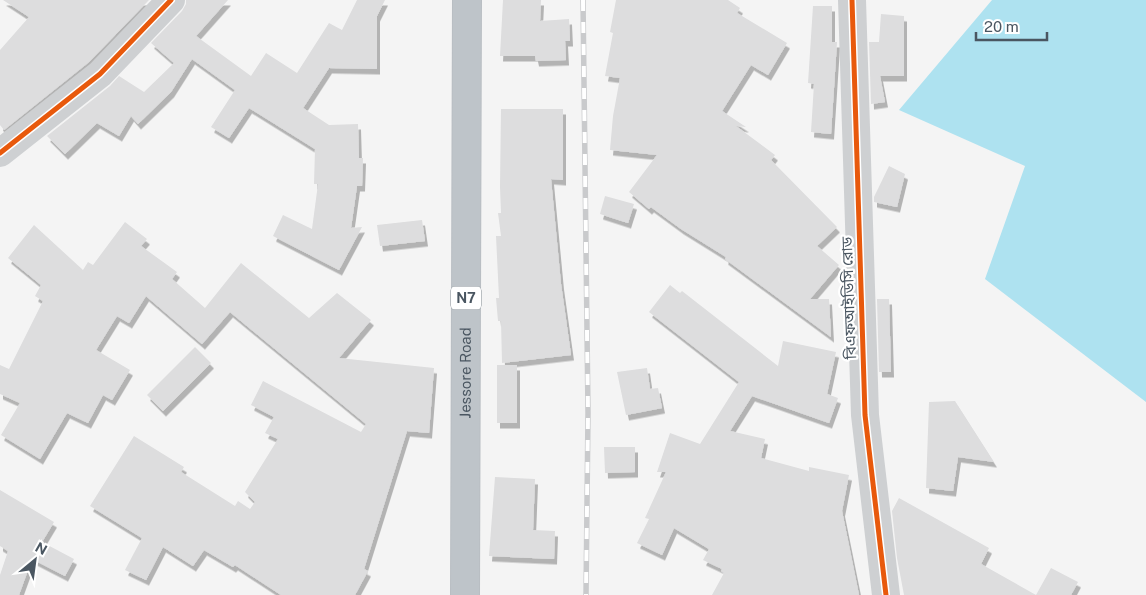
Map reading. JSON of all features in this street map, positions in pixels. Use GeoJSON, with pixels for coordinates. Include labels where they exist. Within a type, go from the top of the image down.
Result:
{"type":"FeatureCollection","features":[{"type":"Feature","properties":{"kind":"highway","name":"Jessore Road"},"geometry":{"type":"LineString","coordinates":[[465,595],[467,0]]}},
{"type":"Feature","properties":{"kind":"street"},"geometry":{"type":"LineString","coordinates":[[0,153],[100,74],[171,0]]}},
{"type":"Feature","properties":{"kind":"street","name":"বিএফআইডিসি রোড"},"geometry":{"type":"LineString","coordinates":[[852,0],[865,415],[886,595]]}},
{"type":"Feature","properties":{"kind":"water"},"geometry":{"type":"Polygon","coordinates":[[[992,0],[1146,0],[1146,402],[985,279],[1025,166],[899,110],[992,0]]]}},
{"type":"Feature","properties":{"kind":"building"},"geometry":{"type":"Polygon","coordinates":[[[3,0],[149,0],[89,62],[4,130],[0,125],[0,50],[29,17],[3,0]]]}},
{"type":"Feature","properties":{"kind":"building"},"geometry":{"type":"Polygon","coordinates":[[[186,0],[228,0],[196,36],[251,76],[266,53],[297,73],[329,23],[342,30],[357,0],[385,0],[377,16],[377,69],[329,68],[303,108],[329,125],[358,124],[359,158],[363,158],[362,186],[357,186],[351,228],[362,227],[339,270],[273,236],[283,215],[312,229],[318,184],[314,184],[315,149],[249,108],[229,138],[211,127],[235,90],[192,59],[171,92],[138,124],[131,116],[119,136],[97,123],[65,154],[47,136],[110,86],[119,76],[144,92],[174,63],[151,43],[182,11],[186,0]]]}},
{"type":"Feature","properties":{"kind":"building"},"geometry":{"type":"Polygon","coordinates":[[[503,0],[541,0],[540,21],[569,19],[570,41],[565,41],[566,60],[536,61],[535,56],[500,56],[503,0]]]}},
{"type":"Feature","properties":{"kind":"building"},"geometry":{"type":"Polygon","coordinates":[[[616,0],[728,0],[740,8],[737,13],[787,43],[768,75],[751,65],[722,111],[746,127],[736,126],[775,155],[771,160],[837,227],[817,246],[839,265],[810,299],[829,299],[831,337],[725,259],[726,257],[681,229],[651,207],[649,209],[629,192],[657,155],[610,150],[613,116],[620,78],[605,76],[613,33],[610,32],[616,0]]]}},
{"type":"Feature","properties":{"kind":"building"},"geometry":{"type":"Polygon","coordinates":[[[813,6],[832,6],[832,42],[837,42],[831,134],[811,132],[814,84],[808,83],[813,6]]]}},
{"type":"Feature","properties":{"kind":"building"},"geometry":{"type":"Polygon","coordinates":[[[881,14],[904,16],[904,76],[880,76],[885,102],[871,104],[869,42],[879,42],[881,14]]]}},
{"type":"Feature","properties":{"kind":"building"},"geometry":{"type":"Polygon","coordinates":[[[501,109],[563,109],[563,180],[551,179],[561,284],[571,355],[502,363],[501,321],[498,321],[496,298],[499,298],[496,236],[501,236],[498,213],[501,213],[501,109]]]}},
{"type":"Feature","properties":{"kind":"building"},"geometry":{"type":"Polygon","coordinates":[[[889,166],[905,174],[897,207],[874,202],[874,197],[889,166]]]}},
{"type":"Feature","properties":{"kind":"building"},"geometry":{"type":"Polygon","coordinates":[[[605,196],[634,204],[628,223],[600,214],[605,196]]]}},
{"type":"Feature","properties":{"kind":"building"},"geometry":{"type":"Polygon","coordinates":[[[422,220],[425,241],[380,246],[377,225],[422,220]]]}},
{"type":"Feature","properties":{"kind":"building"},"geometry":{"type":"Polygon","coordinates":[[[125,222],[147,239],[141,246],[177,272],[172,279],[205,308],[241,263],[309,318],[337,293],[371,320],[339,358],[434,368],[429,433],[407,431],[364,569],[368,571],[355,595],[281,595],[235,565],[233,567],[204,550],[193,566],[163,547],[146,580],[125,570],[142,538],[90,506],[134,436],[184,467],[181,472],[235,506],[238,501],[250,509],[255,502],[245,492],[278,439],[265,433],[274,417],[251,405],[263,381],[361,432],[366,424],[230,312],[202,344],[146,296],[129,323],[117,316],[96,350],[130,370],[112,400],[103,395],[88,423],[67,413],[40,459],[1,435],[20,403],[0,394],[0,365],[9,369],[43,301],[35,296],[41,285],[8,258],[34,225],[83,270],[88,262],[93,265],[125,222]]]}},
{"type":"Feature","properties":{"kind":"building"},"geometry":{"type":"Polygon","coordinates":[[[670,285],[680,293],[682,291],[778,366],[783,341],[836,352],[827,394],[838,398],[829,423],[752,396],[730,431],[765,439],[761,458],[809,471],[809,467],[849,475],[842,511],[859,595],[712,595],[724,573],[721,571],[722,569],[703,560],[709,549],[674,528],[662,555],[637,543],[649,519],[645,518],[666,472],[657,472],[670,433],[700,444],[739,382],[649,312],[670,285]]]}},
{"type":"Feature","properties":{"kind":"building"},"geometry":{"type":"Polygon","coordinates":[[[877,299],[889,299],[891,372],[879,372],[877,299]]]}},
{"type":"Feature","properties":{"kind":"building"},"geometry":{"type":"Polygon","coordinates":[[[195,347],[211,363],[163,411],[147,395],[195,347]]]}},
{"type":"Feature","properties":{"kind":"building"},"geometry":{"type":"Polygon","coordinates":[[[497,365],[517,365],[517,423],[497,423],[497,365]]]}},
{"type":"Feature","properties":{"kind":"building"},"geometry":{"type":"Polygon","coordinates":[[[647,368],[650,389],[658,388],[662,408],[626,415],[617,372],[647,368]]]}},
{"type":"Feature","properties":{"kind":"building"},"geometry":{"type":"Polygon","coordinates":[[[955,401],[994,462],[958,457],[953,491],[926,488],[929,402],[955,401]]]}},
{"type":"Feature","properties":{"kind":"building"},"geometry":{"type":"Polygon","coordinates":[[[604,447],[635,447],[635,472],[605,473],[604,447]]]}},
{"type":"Feature","properties":{"kind":"building"},"geometry":{"type":"Polygon","coordinates":[[[495,477],[535,479],[533,530],[555,531],[554,559],[489,556],[495,477]]]}},
{"type":"Feature","properties":{"kind":"building"},"geometry":{"type":"Polygon","coordinates":[[[0,490],[54,522],[42,542],[74,559],[65,576],[32,559],[19,595],[0,595],[0,575],[8,551],[0,546],[0,490]]]}},
{"type":"Feature","properties":{"kind":"building"},"geometry":{"type":"Polygon","coordinates":[[[899,498],[989,548],[981,564],[1036,595],[904,595],[897,558],[892,511],[899,498]]]}},
{"type":"Feature","properties":{"kind":"building"},"geometry":{"type":"Polygon","coordinates":[[[1051,568],[1078,582],[1071,595],[1036,595],[1051,568]]]}},
{"type":"Feature","properties":{"kind":"railway"},"geometry":{"type":"LineString","coordinates":[[583,0],[588,413],[586,595]]}},
{"type":"Feature","properties":{"kind":"cycle path"},"geometry":{"type":"LineString","coordinates":[[0,153],[100,74],[171,0]]}},
{"type":"Feature","properties":{"kind":"cycle path"},"geometry":{"type":"LineString","coordinates":[[852,0],[865,415],[886,595]]}}]}
